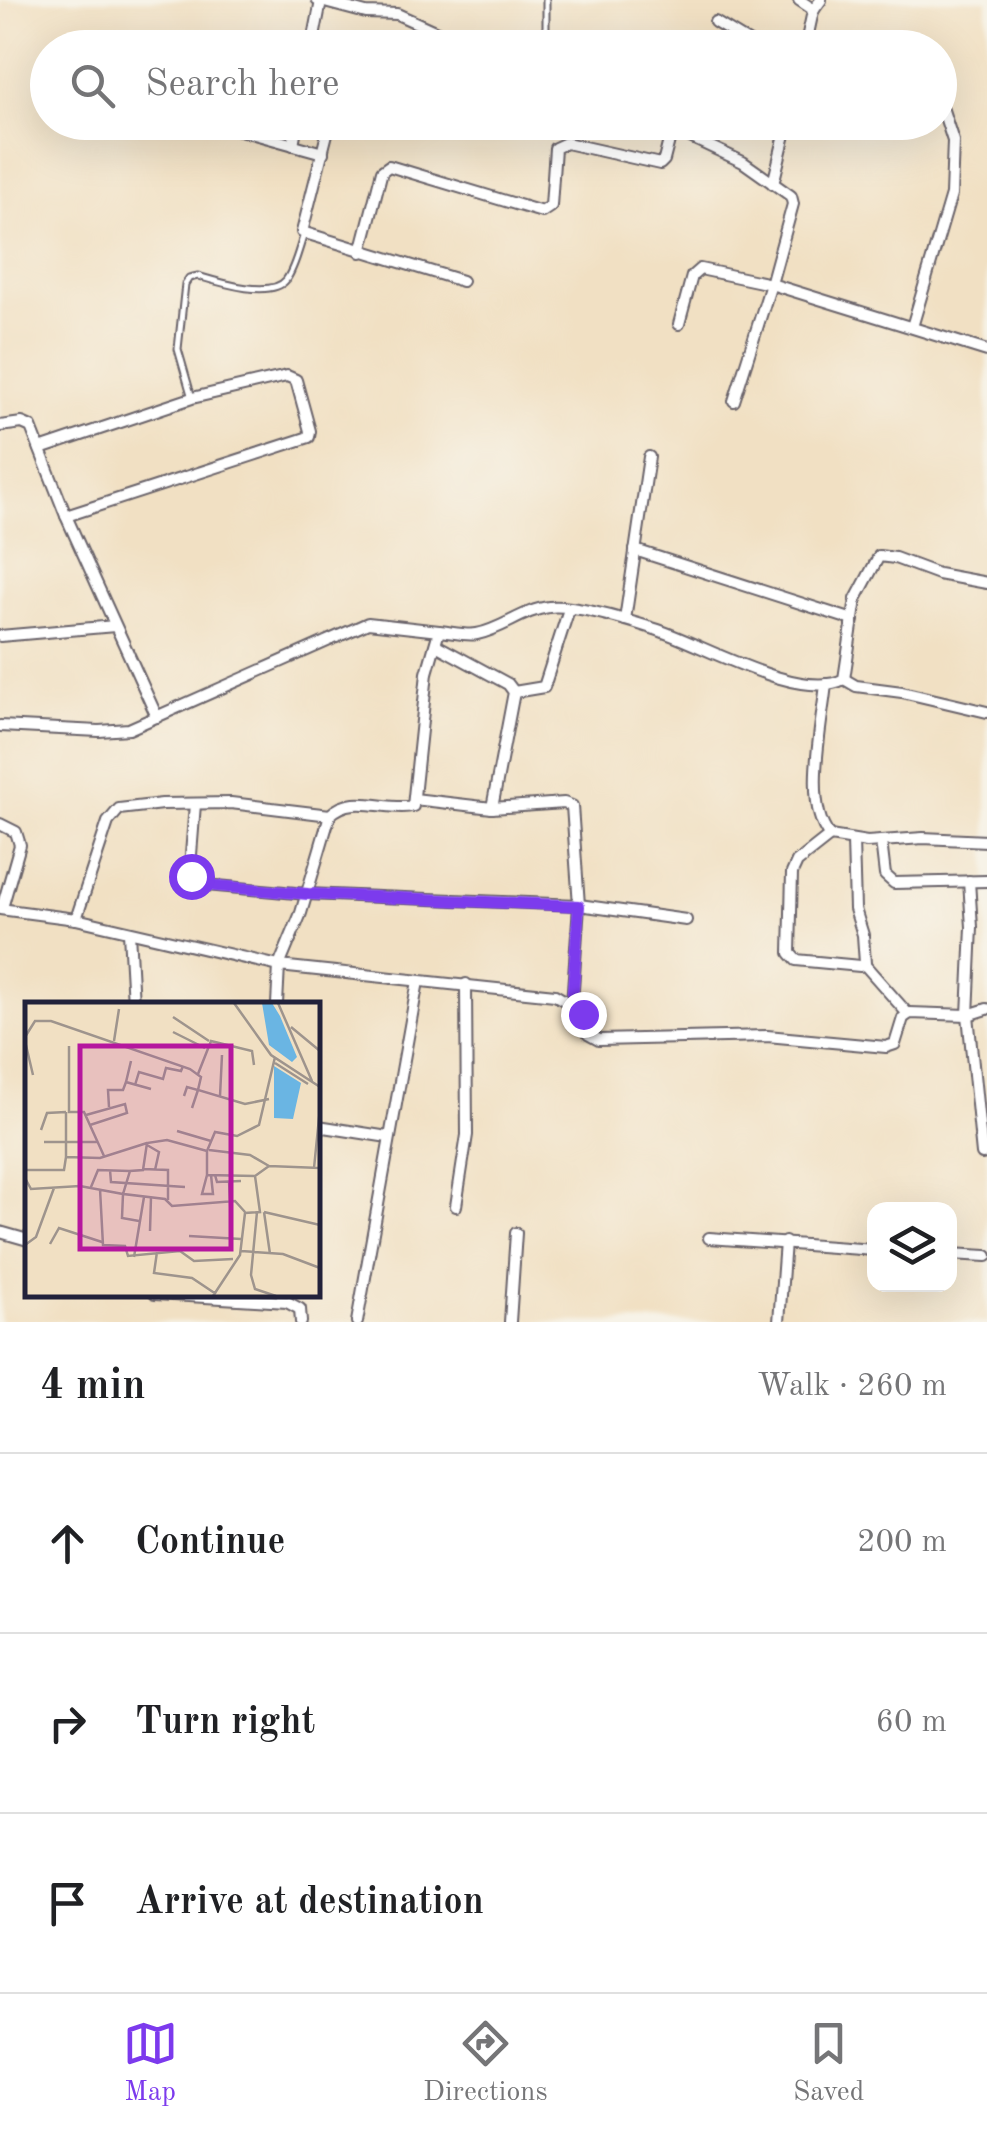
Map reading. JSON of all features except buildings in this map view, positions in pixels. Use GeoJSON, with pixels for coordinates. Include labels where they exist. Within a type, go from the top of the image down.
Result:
{"type":"FeatureCollection","features":[{"type":"Feature","properties":{"kind":"street"},"geometry":{"type":"LineString","coordinates":[[799,0],[818,5],[810,30]]}},
{"type":"Feature","properties":{"kind":"street"},"geometry":{"type":"LineString","coordinates":[[315,30],[319,1],[374,14],[390,6],[437,30]]}},
{"type":"Feature","properties":{"kind":"street"},"geometry":{"type":"LineString","coordinates":[[716,22],[729,30]]}},
{"type":"Feature","properties":{"kind":"street"},"geometry":{"type":"LineString","coordinates":[[284,140],[323,153]]}},
{"type":"Feature","properties":{"kind":"street"},"geometry":{"type":"LineString","coordinates":[[293,144],[294,140]]}},
{"type":"Feature","properties":{"kind":"street"},"geometry":{"type":"LineString","coordinates":[[326,140],[302,226],[304,234],[462,281]]}},
{"type":"Feature","properties":{"kind":"street"},"geometry":{"type":"LineString","coordinates":[[361,252],[382,172],[389,166],[542,212],[551,206],[555,148],[559,144],[660,164],[669,140]]}},
{"type":"Feature","properties":{"kind":"street"},"geometry":{"type":"LineString","coordinates":[[696,140],[743,162],[788,193],[793,204],[734,401]]}},
{"type":"Feature","properties":{"kind":"street"},"geometry":{"type":"LineString","coordinates":[[772,184],[783,140]]}},
{"type":"Feature","properties":{"kind":"street"},"geometry":{"type":"LineString","coordinates":[[912,327],[951,195],[953,140]]}},
{"type":"Feature","properties":{"kind":"street"},"geometry":{"type":"LineString","coordinates":[[679,324],[692,276],[700,269],[771,284],[987,349]]}},
{"type":"Feature","properties":{"kind":"street"},"geometry":{"type":"LineString","coordinates":[[40,448],[192,398],[292,376],[296,380],[310,435],[304,440],[66,516]]}},
{"type":"Feature","properties":{"kind":"street"},"geometry":{"type":"LineString","coordinates":[[0,426],[29,425],[157,717]]}},
{"type":"Feature","properties":{"kind":"street"},"geometry":{"type":"LineString","coordinates":[[625,620],[648,457]]}},
{"type":"Feature","properties":{"kind":"street"},"geometry":{"type":"LineString","coordinates":[[635,550],[853,620]]}},
{"type":"Feature","properties":{"kind":"street"},"geometry":{"type":"LineString","coordinates":[[844,679],[856,599],[879,556],[938,574],[987,583]]}},
{"type":"Feature","properties":{"kind":"street"},"geometry":{"type":"LineString","coordinates":[[0,726],[99,731],[138,726],[248,673],[368,623],[474,635],[550,607],[625,620],[777,676],[826,684],[844,679],[856,686],[902,692],[987,712]]}},
{"type":"Feature","properties":{"kind":"street"},"geometry":{"type":"LineString","coordinates":[[514,692],[544,687],[569,608]]}},
{"type":"Feature","properties":{"kind":"street"},"geometry":{"type":"LineString","coordinates":[[0,636],[115,626]]}},
{"type":"Feature","properties":{"kind":"street"},"geometry":{"type":"LineString","coordinates":[[277,1002],[279,966],[308,894],[330,815],[351,804],[410,808],[414,799],[427,673],[439,631]]}},
{"type":"Feature","properties":{"kind":"street"},"geometry":{"type":"LineString","coordinates":[[436,645],[508,684],[514,692],[492,808]]}},
{"type":"Feature","properties":{"kind":"street"},"geometry":{"type":"LineString","coordinates":[[826,684],[817,801],[821,826],[830,836],[853,841],[923,838],[987,842]]}},
{"type":"Feature","properties":{"kind":"street"},"geometry":{"type":"LineString","coordinates":[[414,799],[492,808],[572,806],[579,906],[572,1004]]}},
{"type":"Feature","properties":{"kind":"street"},"geometry":{"type":"LineString","coordinates":[[76,919],[112,814],[126,806],[230,803],[330,815]]}},
{"type":"Feature","properties":{"kind":"street"},"geometry":{"type":"LineString","coordinates":[[196,804],[190,867],[197,882],[206,885],[308,894],[579,906],[686,920]]}},
{"type":"Feature","properties":{"kind":"street"},"geometry":{"type":"LineString","coordinates":[[0,824],[16,832],[20,845],[1,908],[76,919],[279,966],[555,995],[583,1014],[588,1034],[598,1040],[767,1036],[886,1046],[895,1044],[908,1014],[968,1015],[987,1009]]}},
{"type":"Feature","properties":{"kind":"street"},"geometry":{"type":"LineString","coordinates":[[830,836],[794,867],[790,954],[796,960],[864,964],[908,1014]]}},
{"type":"Feature","properties":{"kind":"street"},"geometry":{"type":"LineString","coordinates":[[853,841],[854,910],[866,951],[864,964]]}},
{"type":"Feature","properties":{"kind":"street"},"geometry":{"type":"LineString","coordinates":[[881,841],[885,875],[894,883],[987,881]]}},
{"type":"Feature","properties":{"kind":"street"},"geometry":{"type":"LineString","coordinates":[[969,882],[972,927],[968,1015],[982,1154]]}},
{"type":"Feature","properties":{"kind":"street"},"geometry":{"type":"LineString","coordinates":[[972,927],[987,926]]}},
{"type":"Feature","properties":{"kind":"street"},"geometry":{"type":"LineString","coordinates":[[129,932],[133,1002]]}},
{"type":"Feature","properties":{"kind":"street"},"geometry":{"type":"LineString","coordinates":[[356,1322],[418,981]]}},
{"type":"Feature","properties":{"kind":"street"},"geometry":{"type":"LineString","coordinates":[[456,1206],[467,1135],[466,984]]}},
{"type":"Feature","properties":{"kind":"street"},"geometry":{"type":"LineString","coordinates":[[320,1126],[388,1137]]}},
{"type":"Feature","properties":{"kind":"street"},"geometry":{"type":"LineString","coordinates":[[0,1232],[25,1239]]}},
{"type":"Feature","properties":{"kind":"street"},"geometry":{"type":"LineString","coordinates":[[510,1322],[516,1233]]}},
{"type":"Feature","properties":{"kind":"street"},"geometry":{"type":"LineString","coordinates":[[709,1238],[867,1249]]}},
{"type":"Feature","properties":{"kind":"street"},"geometry":{"type":"LineString","coordinates":[[779,1322],[785,1242]]}},
{"type":"Feature","properties":{"kind":"street"},"geometry":{"type":"LineString","coordinates":[[957,1254],[987,1256]]}},
{"type":"Feature","properties":{"kind":"street"},"geometry":{"type":"LineString","coordinates":[[204,1297],[288,1302],[300,1308],[301,1322]]}},
{"type":"Feature","properties":{"kind":"lane"},"geometry":{"type":"LineString","coordinates":[[546,0],[546,30]]}},
{"type":"Feature","properties":{"kind":"lane"},"geometry":{"type":"LineString","coordinates":[[192,398],[178,349],[185,284],[189,278],[198,276],[258,288],[280,286],[288,278],[304,234]]}},
{"type":"Feature","properties":{"kind":"route"},"geometry":{"type":"LineString","coordinates":[[191,876],[206,885],[308,894],[579,906],[572,1004],[583,1014]]}}]}
